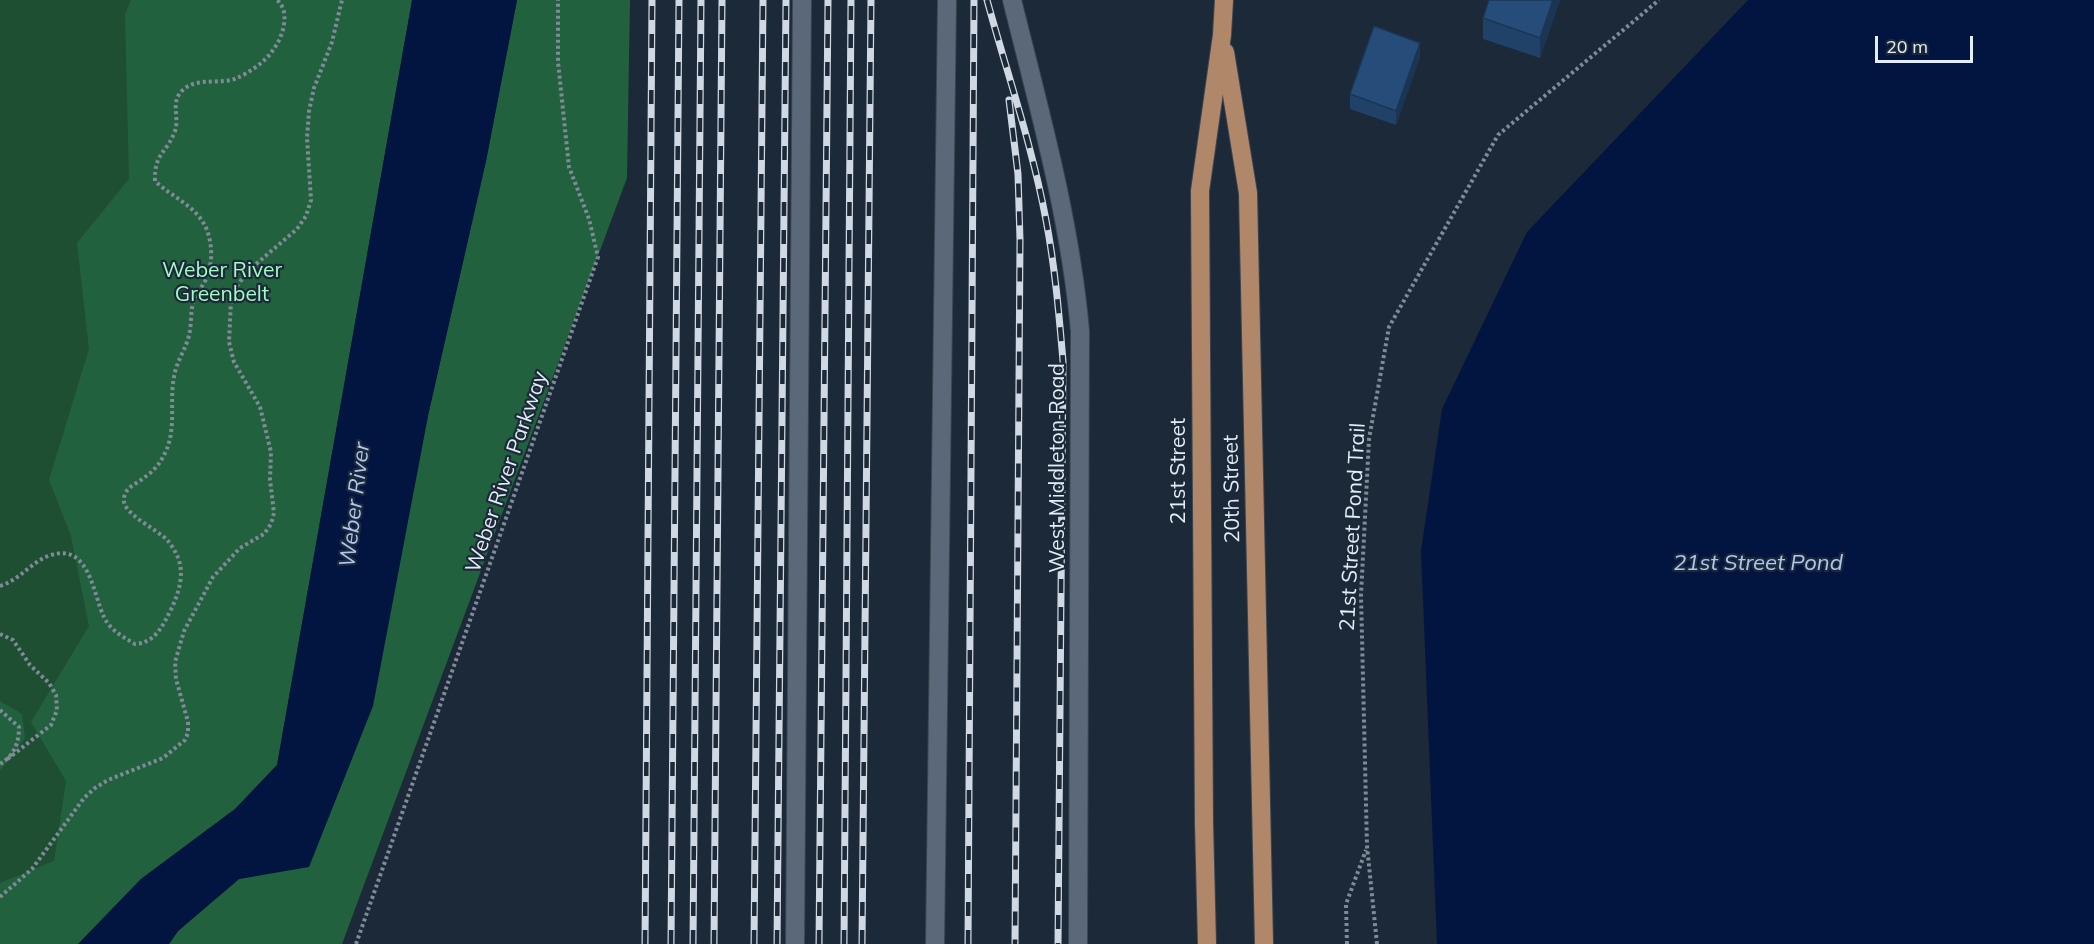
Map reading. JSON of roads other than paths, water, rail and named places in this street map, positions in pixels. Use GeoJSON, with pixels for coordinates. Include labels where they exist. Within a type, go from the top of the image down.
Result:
{"type":"FeatureCollection","features":[{"type":"Feature","properties":{"kind":"main road","name":"21st Street"},"geometry":{"type":"LineString","coordinates":[[1207,944],[1200,191],[1222,35],[1224,0]]}},
{"type":"Feature","properties":{"kind":"main road","name":"20th Street"},"geometry":{"type":"LineString","coordinates":[[1222,35],[1248,193],[1264,944]]}},
{"type":"Feature","properties":{"kind":"lane"},"geometry":{"type":"LineString","coordinates":[[795,944],[802,0]]}},
{"type":"Feature","properties":{"kind":"lane"},"geometry":{"type":"LineString","coordinates":[[935,944],[946,0]]}},
{"type":"Feature","properties":{"kind":"lane","name":"West Middleton Road"},"geometry":{"type":"LineString","coordinates":[[1012,0],[1065,220],[1076,283],[1080,331],[1078,944]]}},
{"type":"Feature","properties":{"kind":"water","name":"Weber River"},"geometry":{"type":"Polygon","coordinates":[[[412,0],[517,0],[486,161],[429,411],[373,706],[309,867],[239,879],[178,931],[169,944],[78,944],[141,879],[235,809],[277,765],[412,0]]]}},
{"type":"Feature","properties":{"kind":"water","name":"21st Street Pond"},"geometry":{"type":"Polygon","coordinates":[[[1748,0],[2094,0],[2094,944],[1437,944],[1421,551],[1442,409],[1527,232],[1748,0]]]}},
{"type":"Feature","properties":{"kind":"railway"},"geometry":{"type":"LineString","coordinates":[[645,944],[652,0]]}},
{"type":"Feature","properties":{"kind":"railway"},"geometry":{"type":"LineString","coordinates":[[671,944],[679,0]]}},
{"type":"Feature","properties":{"kind":"railway"},"geometry":{"type":"LineString","coordinates":[[693,944],[701,0]]}},
{"type":"Feature","properties":{"kind":"railway"},"geometry":{"type":"LineString","coordinates":[[714,944],[722,0]]}},
{"type":"Feature","properties":{"kind":"railway"},"geometry":{"type":"LineString","coordinates":[[754,944],[763,0]]}},
{"type":"Feature","properties":{"kind":"railway"},"geometry":{"type":"LineString","coordinates":[[777,944],[786,0]]}},
{"type":"Feature","properties":{"kind":"railway"},"geometry":{"type":"LineString","coordinates":[[819,944],[828,0]]}},
{"type":"Feature","properties":{"kind":"railway"},"geometry":{"type":"LineString","coordinates":[[844,944],[851,0]]}},
{"type":"Feature","properties":{"kind":"railway"},"geometry":{"type":"LineString","coordinates":[[862,944],[871,0]]}},
{"type":"Feature","properties":{"kind":"railway"},"geometry":{"type":"LineString","coordinates":[[968,944],[974,0]]}},
{"type":"Feature","properties":{"kind":"railway"},"geometry":{"type":"LineString","coordinates":[[987,0],[1040,192],[1054,273],[1063,361],[1058,944]]}},
{"type":"Feature","properties":{"kind":"railway"},"geometry":{"type":"LineString","coordinates":[[1009,100],[1018,174],[1020,240],[1015,944]]}},
{"type":"Feature","properties":{"kind":"park label","name":"Weber River Greenbelt"},"geometry":{"type":"Point","coordinates":[222,283]}}]}
